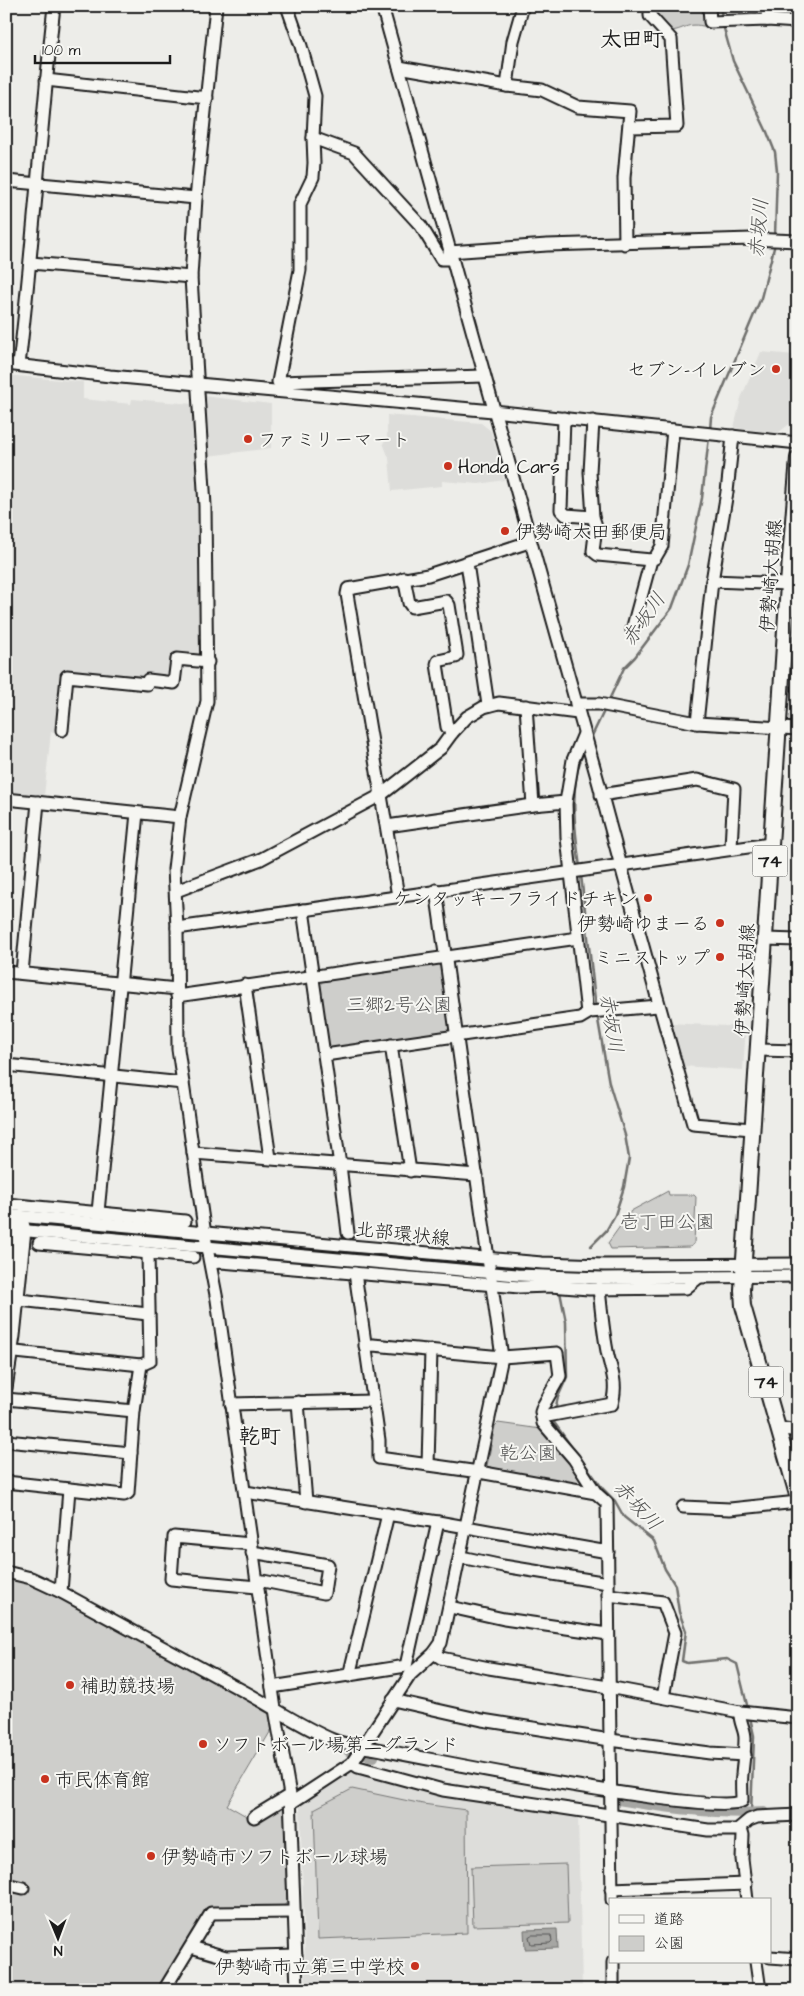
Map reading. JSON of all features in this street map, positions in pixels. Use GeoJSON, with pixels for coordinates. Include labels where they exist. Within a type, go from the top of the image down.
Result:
{"type":"FeatureCollection","features":[{"type":"Feature","properties":{"kind":"main road","name":"伊勢崎大胡線"},"geometry":{"type":"LineString","coordinates":[[798,458],[770,844],[759,1050],[752,1129],[744,1271],[744,1306],[798,1500]]}},
{"type":"Feature","properties":{"kind":"street"},"geometry":{"type":"LineString","coordinates":[[19,365],[31,264],[36,185],[54,6]]}},
{"type":"Feature","properties":{"kind":"street"},"geometry":{"type":"LineString","coordinates":[[216,6],[196,198],[191,277],[196,384],[205,506],[208,701],[180,817],[174,862],[177,928],[178,1049],[245,1492],[251,1548],[275,1709],[290,1799],[297,1990]]}},
{"type":"Feature","properties":{"kind":"street"},"geometry":{"type":"LineString","coordinates":[[287,6],[315,96],[314,163],[313,177],[300,204],[300,270],[278,382],[484,376]]}},
{"type":"Feature","properties":{"kind":"street"},"geometry":{"type":"LineString","coordinates":[[382,6],[658,1006],[693,1124],[752,1129]]}},
{"type":"Feature","properties":{"kind":"street"},"geometry":{"type":"LineString","coordinates":[[507,86],[522,6]]}},
{"type":"Feature","properties":{"kind":"street"},"geometry":{"type":"LineString","coordinates":[[630,127],[677,126],[671,39],[650,16],[650,6]]}},
{"type":"Feature","properties":{"kind":"street"},"geometry":{"type":"LineString","coordinates":[[709,6],[711,22],[767,20],[798,22]]}},
{"type":"Feature","properties":{"kind":"street"},"geometry":{"type":"LineString","coordinates":[[767,20],[768,6]]}},
{"type":"Feature","properties":{"kind":"street"},"geometry":{"type":"LineString","coordinates":[[399,67],[507,86],[542,90],[578,107],[630,111],[624,178],[625,244]]}},
{"type":"Feature","properties":{"kind":"street"},"geometry":{"type":"LineString","coordinates":[[46,80],[207,98]]}},
{"type":"Feature","properties":{"kind":"street"},"geometry":{"type":"LineString","coordinates":[[313,138],[354,153],[421,226],[442,259],[450,255],[547,245],[752,239],[795,241]]}},
{"type":"Feature","properties":{"kind":"street"},"geometry":{"type":"LineString","coordinates":[[6,181],[196,198]]}},
{"type":"Feature","properties":{"kind":"street"},"geometry":{"type":"LineString","coordinates":[[31,264],[191,277]]}},
{"type":"Feature","properties":{"kind":"street"},"geometry":{"type":"LineString","coordinates":[[6,364],[196,384],[564,418],[798,443]]}},
{"type":"Feature","properties":{"kind":"street"},"geometry":{"type":"LineString","coordinates":[[564,418],[560,510],[566,515],[592,517]]}},
{"type":"Feature","properties":{"kind":"street"},"geometry":{"type":"LineString","coordinates":[[593,421],[590,472],[592,517],[596,526],[593,552],[598,555],[651,560]]}},
{"type":"Feature","properties":{"kind":"street"},"geometry":{"type":"LineString","coordinates":[[632,630],[651,560],[655,558],[662,546],[673,430]]}},
{"type":"Feature","properties":{"kind":"street"},"geometry":{"type":"LineString","coordinates":[[698,723],[712,581],[727,492],[733,436]]}},
{"type":"Feature","properties":{"kind":"street"},"geometry":{"type":"LineString","coordinates":[[398,896],[347,594],[348,589],[428,574],[529,542]]}},
{"type":"Feature","properties":{"kind":"street"},"geometry":{"type":"LineString","coordinates":[[467,563],[488,705]]}},
{"type":"Feature","properties":{"kind":"street"},"geometry":{"type":"LineString","coordinates":[[404,578],[409,603],[412,607],[446,601],[449,604],[457,655],[456,657],[438,660],[438,664],[447,727],[452,732]]}},
{"type":"Feature","properties":{"kind":"street"},"geometry":{"type":"LineString","coordinates":[[712,581],[788,584]]}},
{"type":"Feature","properties":{"kind":"street"},"geometry":{"type":"LineString","coordinates":[[62,730],[68,676],[147,684],[148,680],[174,683],[177,659],[208,662]]}},
{"type":"Feature","properties":{"kind":"street"},"geometry":{"type":"LineString","coordinates":[[176,891],[261,860],[381,795],[441,748],[452,732],[467,717],[488,705],[499,703],[577,708],[599,704],[698,723],[798,730]]}},
{"type":"Feature","properties":{"kind":"street"},"geometry":{"type":"LineString","coordinates":[[526,706],[533,805]]}},
{"type":"Feature","properties":{"kind":"street"},"geometry":{"type":"LineString","coordinates":[[584,734],[573,760],[566,802],[567,838],[573,872],[578,938],[587,1013]]}},
{"type":"Feature","properties":{"kind":"street"},"geometry":{"type":"LineString","coordinates":[[601,795],[697,780],[734,789],[731,848]]}},
{"type":"Feature","properties":{"kind":"street"},"geometry":{"type":"LineString","coordinates":[[6,799],[180,817]]}},
{"type":"Feature","properties":{"kind":"street"},"geometry":{"type":"LineString","coordinates":[[22,973],[38,802]]}},
{"type":"Feature","properties":{"kind":"street"},"geometry":{"type":"LineString","coordinates":[[387,826],[566,802]]}},
{"type":"Feature","properties":{"kind":"street"},"geometry":{"type":"LineString","coordinates":[[98,1212],[136,813]]}},
{"type":"Feature","properties":{"kind":"street"},"geometry":{"type":"LineString","coordinates":[[177,928],[436,890],[594,870],[731,848],[770,844]]}},
{"type":"Feature","properties":{"kind":"street"},"geometry":{"type":"LineString","coordinates":[[254,1817],[290,1799],[352,1763],[410,1675],[434,1653],[444,1637],[502,1357],[436,890]]}},
{"type":"Feature","properties":{"kind":"street"},"geometry":{"type":"LineString","coordinates":[[303,910],[325,1055],[348,1233]]}},
{"type":"Feature","properties":{"kind":"street"},"geometry":{"type":"LineString","coordinates":[[6,972],[120,983],[177,993],[313,976],[578,938]]}},
{"type":"Feature","properties":{"kind":"street"},"geometry":{"type":"LineString","coordinates":[[765,939],[798,940]]}},
{"type":"Feature","properties":{"kind":"street"},"geometry":{"type":"LineString","coordinates":[[245,985],[270,1158]]}},
{"type":"Feature","properties":{"kind":"street"},"geometry":{"type":"LineString","coordinates":[[325,1055],[580,1018],[587,1013],[658,1006]]}},
{"type":"Feature","properties":{"kind":"street"},"geometry":{"type":"LineString","coordinates":[[391,1045],[410,1171]]}},
{"type":"Feature","properties":{"kind":"street"},"geometry":{"type":"LineString","coordinates":[[759,1050],[798,1051]]}},
{"type":"Feature","properties":{"kind":"street"},"geometry":{"type":"LineString","coordinates":[[6,1065],[183,1083]]}},
{"type":"Feature","properties":{"kind":"street"},"geometry":{"type":"LineString","coordinates":[[193,1153],[477,1175]]}},
{"type":"Feature","properties":{"kind":"street"},"geometry":{"type":"LineString","coordinates":[[6,1204],[185,1221]]}},
{"type":"Feature","properties":{"kind":"street"},"geometry":{"type":"LineString","coordinates":[[54,1218],[75,1210]]}},
{"type":"Feature","properties":{"kind":"street"},"geometry":{"type":"LineString","coordinates":[[111,1214],[125,1226]]}},
{"type":"Feature","properties":{"kind":"street","name":"北部環状線"},"geometry":{"type":"LineString","coordinates":[[6,1215],[488,1259],[744,1271],[798,1276]]}},
{"type":"Feature","properties":{"kind":"street"},"geometry":{"type":"LineString","coordinates":[[6,1388],[14,1300],[16,1230],[20,1216]]}},
{"type":"Feature","properties":{"kind":"street","name":"北部環状線"},"geometry":{"type":"LineString","coordinates":[[16,1230],[207,1248],[583,1278],[698,1278],[798,1264]]}},
{"type":"Feature","properties":{"kind":"street"},"geometry":{"type":"LineString","coordinates":[[57,1233],[75,1246]]}},
{"type":"Feature","properties":{"kind":"street"},"geometry":{"type":"LineString","coordinates":[[39,1243],[194,1257]]}},
{"type":"Feature","properties":{"kind":"street"},"geometry":{"type":"LineString","coordinates":[[153,1253],[181,1245]]}},
{"type":"Feature","properties":{"kind":"street"},"geometry":{"type":"LineString","coordinates":[[9,1352],[141,1365],[150,1360],[148,1314],[153,1253]]}},
{"type":"Feature","properties":{"kind":"street"},"geometry":{"type":"LineString","coordinates":[[211,1263],[221,1262],[519,1287],[686,1288],[698,1278]]}},
{"type":"Feature","properties":{"kind":"street"},"geometry":{"type":"LineString","coordinates":[[355,1273],[379,1440],[379,1458],[479,1472],[596,1492]]}},
{"type":"Feature","properties":{"kind":"street"},"geometry":{"type":"LineString","coordinates":[[542,1417],[612,1404],[615,1392],[613,1370],[607,1352],[599,1288]]}},
{"type":"Feature","properties":{"kind":"street"},"geometry":{"type":"LineString","coordinates":[[14,1300],[148,1314]]}},
{"type":"Feature","properties":{"kind":"street"},"geometry":{"type":"LineString","coordinates":[[6,1336],[14,1300]]}},
{"type":"Feature","properties":{"kind":"street"},"geometry":{"type":"LineString","coordinates":[[365,1346],[372,1345],[502,1357],[557,1353],[560,1376],[543,1406],[542,1417],[546,1428],[574,1459],[596,1492],[607,1503],[612,1894],[746,1884]]}},
{"type":"Feature","properties":{"kind":"street"},"geometry":{"type":"LineString","coordinates":[[428,1465],[431,1350]]}},
{"type":"Feature","properties":{"kind":"street"},"geometry":{"type":"LineString","coordinates":[[6,1482],[124,1495],[128,1493],[134,1411],[141,1365]]}},
{"type":"Feature","properties":{"kind":"street"},"geometry":{"type":"LineString","coordinates":[[6,1399],[134,1411]]}},
{"type":"Feature","properties":{"kind":"street"},"geometry":{"type":"LineString","coordinates":[[231,1404],[373,1401]]}},
{"type":"Feature","properties":{"kind":"street"},"geometry":{"type":"LineString","coordinates":[[298,1402],[306,1502]]}},
{"type":"Feature","properties":{"kind":"street"},"geometry":{"type":"LineString","coordinates":[[778,1428],[798,1431]]}},
{"type":"Feature","properties":{"kind":"street"},"geometry":{"type":"LineString","coordinates":[[6,1441],[131,1453]]}},
{"type":"Feature","properties":{"kind":"street"},"geometry":{"type":"LineString","coordinates":[[61,1592],[69,1489]]}},
{"type":"Feature","properties":{"kind":"street"},"geometry":{"type":"LineString","coordinates":[[245,1492],[438,1522],[608,1552]]}},
{"type":"Feature","properties":{"kind":"street"},"geometry":{"type":"LineString","coordinates":[[683,1507],[730,1509],[798,1500]]}},
{"type":"Feature","properties":{"kind":"street"},"geometry":{"type":"LineString","coordinates":[[350,1676],[388,1514]]}},
{"type":"Feature","properties":{"kind":"street"},"geometry":{"type":"LineString","coordinates":[[272,1687],[406,1666],[438,1522]]}},
{"type":"Feature","properties":{"kind":"street"},"geometry":{"type":"LineString","coordinates":[[174,1537],[251,1548],[258,1553],[328,1565],[324,1593],[263,1581],[257,1584],[171,1579],[174,1537]]}},
{"type":"Feature","properties":{"kind":"street"},"geometry":{"type":"LineString","coordinates":[[461,1556],[503,1566],[608,1583]]}},
{"type":"Feature","properties":{"kind":"street"},"geometry":{"type":"LineString","coordinates":[[6,1572],[32,1578],[61,1592],[307,1728],[335,1741],[363,1747],[512,1775],[612,1790],[717,1804],[739,1803],[742,1801],[741,1775],[745,1754],[744,1731],[739,1719],[740,1712]]}},
{"type":"Feature","properties":{"kind":"street"},"geometry":{"type":"LineString","coordinates":[[608,1595],[663,1602],[675,1633],[662,1696]]}},
{"type":"Feature","properties":{"kind":"street"},"geometry":{"type":"LineString","coordinates":[[450,1607],[504,1619],[608,1634]]}},
{"type":"Feature","properties":{"kind":"street"},"geometry":{"type":"LineString","coordinates":[[434,1653],[441,1658],[489,1668],[662,1696],[740,1712],[798,1718]]}},
{"type":"Feature","properties":{"kind":"street"},"geometry":{"type":"LineString","coordinates":[[393,1700],[482,1720],[610,1740],[710,1753],[745,1754]]}},
{"type":"Feature","properties":{"kind":"street"},"geometry":{"type":"LineString","coordinates":[[352,1763],[358,1767],[443,1790],[708,1830],[730,1831],[741,1828],[748,1820],[757,1817],[798,1815]]}},
{"type":"Feature","properties":{"kind":"street"},"geometry":{"type":"LineString","coordinates":[[741,1828],[744,1835],[742,1859],[747,1898]]}},
{"type":"Feature","properties":{"kind":"street"},"geometry":{"type":"LineString","coordinates":[[6,1884],[23,1888]]}},
{"type":"Feature","properties":{"kind":"street"},"geometry":{"type":"LineString","coordinates":[[164,1990],[211,1913],[294,1912]]}},
{"type":"Feature","properties":{"kind":"street"},"geometry":{"type":"LineString","coordinates":[[191,1947],[226,1957],[296,1955]]}},
{"type":"Feature","properties":{"kind":"street"},"geometry":{"type":"LineString","coordinates":[[772,1957],[798,1959]]}},
{"type":"Feature","properties":{"kind":"street"},"geometry":{"type":"LineString","coordinates":[[613,1964],[613,1990]]}},
{"type":"Feature","properties":{"kind":"street"},"geometry":{"type":"LineString","coordinates":[[756,1964],[760,1990]]}},
{"type":"Feature","properties":{"kind":"shaded area","name":"セブン-イレブン"},"geometry":{"type":"Polygon","coordinates":[[[761,352],[795,355],[792,422],[778,433],[734,428],[741,398],[761,352]]]}},
{"type":"Feature","properties":{"kind":"shaded area"},"geometry":{"type":"Polygon","coordinates":[[[6,375],[83,382],[83,399],[131,404],[132,399],[193,404],[201,547],[202,658],[174,656],[172,680],[145,681],[66,673],[60,732],[51,732],[44,796],[41,799],[6,796],[6,375]]]}},
{"type":"Feature","properties":{"kind":"shaded area"},"geometry":{"type":"Polygon","coordinates":[[[203,396],[271,404],[271,448],[207,456],[203,396]]]}},
{"type":"Feature","properties":{"kind":"shaded area"},"geometry":{"type":"Polygon","coordinates":[[[387,415],[481,423],[491,431],[504,480],[479,484],[442,481],[442,486],[392,491],[389,458],[383,443],[387,439],[387,415]]]}},
{"type":"Feature","properties":{"kind":"shaded area"},"geometry":{"type":"Polygon","coordinates":[[[669,1023],[746,1027],[743,1070],[682,1066],[669,1023]]]}},
{"type":"Feature","properties":{"kind":"shaded area"},"geometry":{"type":"Polygon","coordinates":[[[349,1772],[439,1794],[578,1815],[582,1990],[306,1990],[300,1807],[301,1804],[349,1772]]]}},
{"type":"Feature","properties":{"kind":"green space"},"geometry":{"type":"Polygon","coordinates":[[[653,6],[705,6],[707,27],[694,25],[668,31],[654,15],[653,6]]]}},
{"type":"Feature","properties":{"kind":"green space","name":"三郷2号公園"},"geometry":{"type":"Polygon","coordinates":[[[437,963],[441,966],[451,1029],[447,1034],[331,1050],[328,1048],[318,984],[321,979],[437,963]]]}},
{"type":"Feature","properties":{"kind":"green space","name":"壱丁田公園"},"geometry":{"type":"Polygon","coordinates":[[[668,1191],[669,1195],[694,1195],[696,1197],[694,1244],[690,1247],[611,1249],[608,1243],[631,1211],[668,1191]]]}},
{"type":"Feature","properties":{"kind":"green space","name":"乾公園"},"geometry":{"type":"Polygon","coordinates":[[[498,1423],[541,1429],[567,1458],[582,1481],[581,1486],[490,1471],[487,1466],[495,1426],[498,1423]]]}},
{"type":"Feature","properties":{"kind":"green space"},"geometry":{"type":"Polygon","coordinates":[[[6,1576],[35,1583],[271,1708],[273,1727],[227,1805],[255,1821],[281,1804],[284,1806],[287,1902],[283,1907],[208,1910],[160,1990],[6,1990],[6,1576]]]}},
{"type":"Feature","properties":{"kind":"green space"},"geometry":{"type":"Polygon","coordinates":[[[352,1789],[423,1804],[466,1810],[467,1933],[318,1939],[314,1809],[352,1789]]]}},
{"type":"Feature","properties":{"kind":"green space"},"geometry":{"type":"Polygon","coordinates":[[[566,1864],[568,1923],[473,1926],[471,1867],[566,1864]]]}},
{"type":"Feature","properties":{"kind":"water"},"geometry":{"type":"Polygon","coordinates":[[[557,1929],[558,1948],[525,1949],[524,1930],[557,1929]]]}},
{"type":"Feature","properties":{"kind":"waterway","name":"赤坂川"},"geometry":{"type":"LineString","coordinates":[[720,6],[722,17]]}},
{"type":"Feature","properties":{"kind":"waterway","name":"赤坂川"},"geometry":{"type":"LineString","coordinates":[[723,25],[733,61],[775,152],[777,171],[775,236]]}},
{"type":"Feature","properties":{"kind":"waterway","name":"赤坂川"},"geometry":{"type":"LineString","coordinates":[[710,430],[711,417],[761,298],[775,244]]}},
{"type":"Feature","properties":{"kind":"waterway","name":"赤坂川"},"geometry":{"type":"LineString","coordinates":[[608,702],[624,668],[635,657],[672,608],[688,565],[702,498],[709,437]]}},
{"type":"Feature","properties":{"kind":"waterway","name":"赤坂川"},"geometry":{"type":"LineString","coordinates":[[590,740],[605,709]]}},
{"type":"Feature","properties":{"kind":"waterway","name":"赤坂川"},"geometry":{"type":"LineString","coordinates":[[580,867],[574,807],[576,776],[585,750]]}},
{"type":"Feature","properties":{"kind":"waterway","name":"赤坂川"},"geometry":{"type":"LineString","coordinates":[[581,875],[596,1009]]}},
{"type":"Feature","properties":{"kind":"waterway","name":"赤坂川"},"geometry":{"type":"LineString","coordinates":[[591,1246],[606,1231],[615,1215],[624,1187],[629,1158],[625,1135],[609,1083],[597,1014]]}},
{"type":"Feature","properties":{"kind":"waterway","name":"赤坂川"},"geometry":{"type":"LineString","coordinates":[[555,1411],[558,1397],[567,1377],[566,1322],[560,1292]]}},
{"type":"Feature","properties":{"kind":"waterway","name":"赤坂川"},"geometry":{"type":"LineString","coordinates":[[553,1418],[553,1421],[576,1453]]}},
{"type":"Feature","properties":{"kind":"waterway","name":"赤坂川"},"geometry":{"type":"LineString","coordinates":[[581,1459],[603,1489],[615,1501],[624,1517],[654,1541],[665,1569],[675,1585],[679,1612],[686,1631],[682,1661],[687,1663],[727,1659],[737,1664],[748,1709]]}},
{"type":"Feature","properties":{"kind":"waterway","name":"赤坂川"},"geometry":{"type":"LineString","coordinates":[[750,1717],[754,1736],[751,1813]]}},
{"type":"Feature","properties":{"kind":"waterway"},"geometry":{"type":"LineString","coordinates":[[348,1751],[352,1752]]}},
{"type":"Feature","properties":{"kind":"waterway"},"geometry":{"type":"LineString","coordinates":[[368,1756],[374,1757]]}},
{"type":"Feature","properties":{"kind":"waterway"},"geometry":{"type":"LineString","coordinates":[[618,1800],[709,1812],[764,1812]]}},
{"type":"Feature","properties":{"kind":"place","name":"セブン-イレブン"},"geometry":{"type":"Point","coordinates":[776,369]}},
{"type":"Feature","properties":{"kind":"place","name":"ファミリーマート"},"geometry":{"type":"Point","coordinates":[248,439]}},
{"type":"Feature","properties":{"kind":"place","name":"Honda Cars"},"geometry":{"type":"Point","coordinates":[448,466]}},
{"type":"Feature","properties":{"kind":"place","name":"伊勢崎太田郵便局"},"geometry":{"type":"Point","coordinates":[505,531]}},
{"type":"Feature","properties":{"kind":"place","name":"ケンタッキーフライドチキン"},"geometry":{"type":"Point","coordinates":[648,898]}},
{"type":"Feature","properties":{"kind":"place","name":"伊勢崎ゆまーる"},"geometry":{"type":"Point","coordinates":[720,923]}},
{"type":"Feature","properties":{"kind":"place","name":"ミニストップ"},"geometry":{"type":"Point","coordinates":[720,957]}},
{"type":"Feature","properties":{"kind":"place","name":"補助競技場"},"geometry":{"type":"Point","coordinates":[70,1685]}},
{"type":"Feature","properties":{"kind":"place","name":"ソフトボール場第二グランド"},"geometry":{"type":"Point","coordinates":[203,1744]}},
{"type":"Feature","properties":{"kind":"place","name":"市民体育館"},"geometry":{"type":"Point","coordinates":[45,1779]}},
{"type":"Feature","properties":{"kind":"place","name":"伊勢崎市ソフトボール球場"},"geometry":{"type":"Point","coordinates":[151,1856]}},
{"type":"Feature","properties":{"kind":"place","name":"伊勢崎市立第三中学校"},"geometry":{"type":"Point","coordinates":[415,1966]}},
{"type":"Feature","properties":{"kind":"district","name":"太田町"},"geometry":{"type":"Point","coordinates":[632,39]}},
{"type":"Feature","properties":{"kind":"district","name":"乾町"},"geometry":{"type":"Point","coordinates":[260,1436]}}]}
